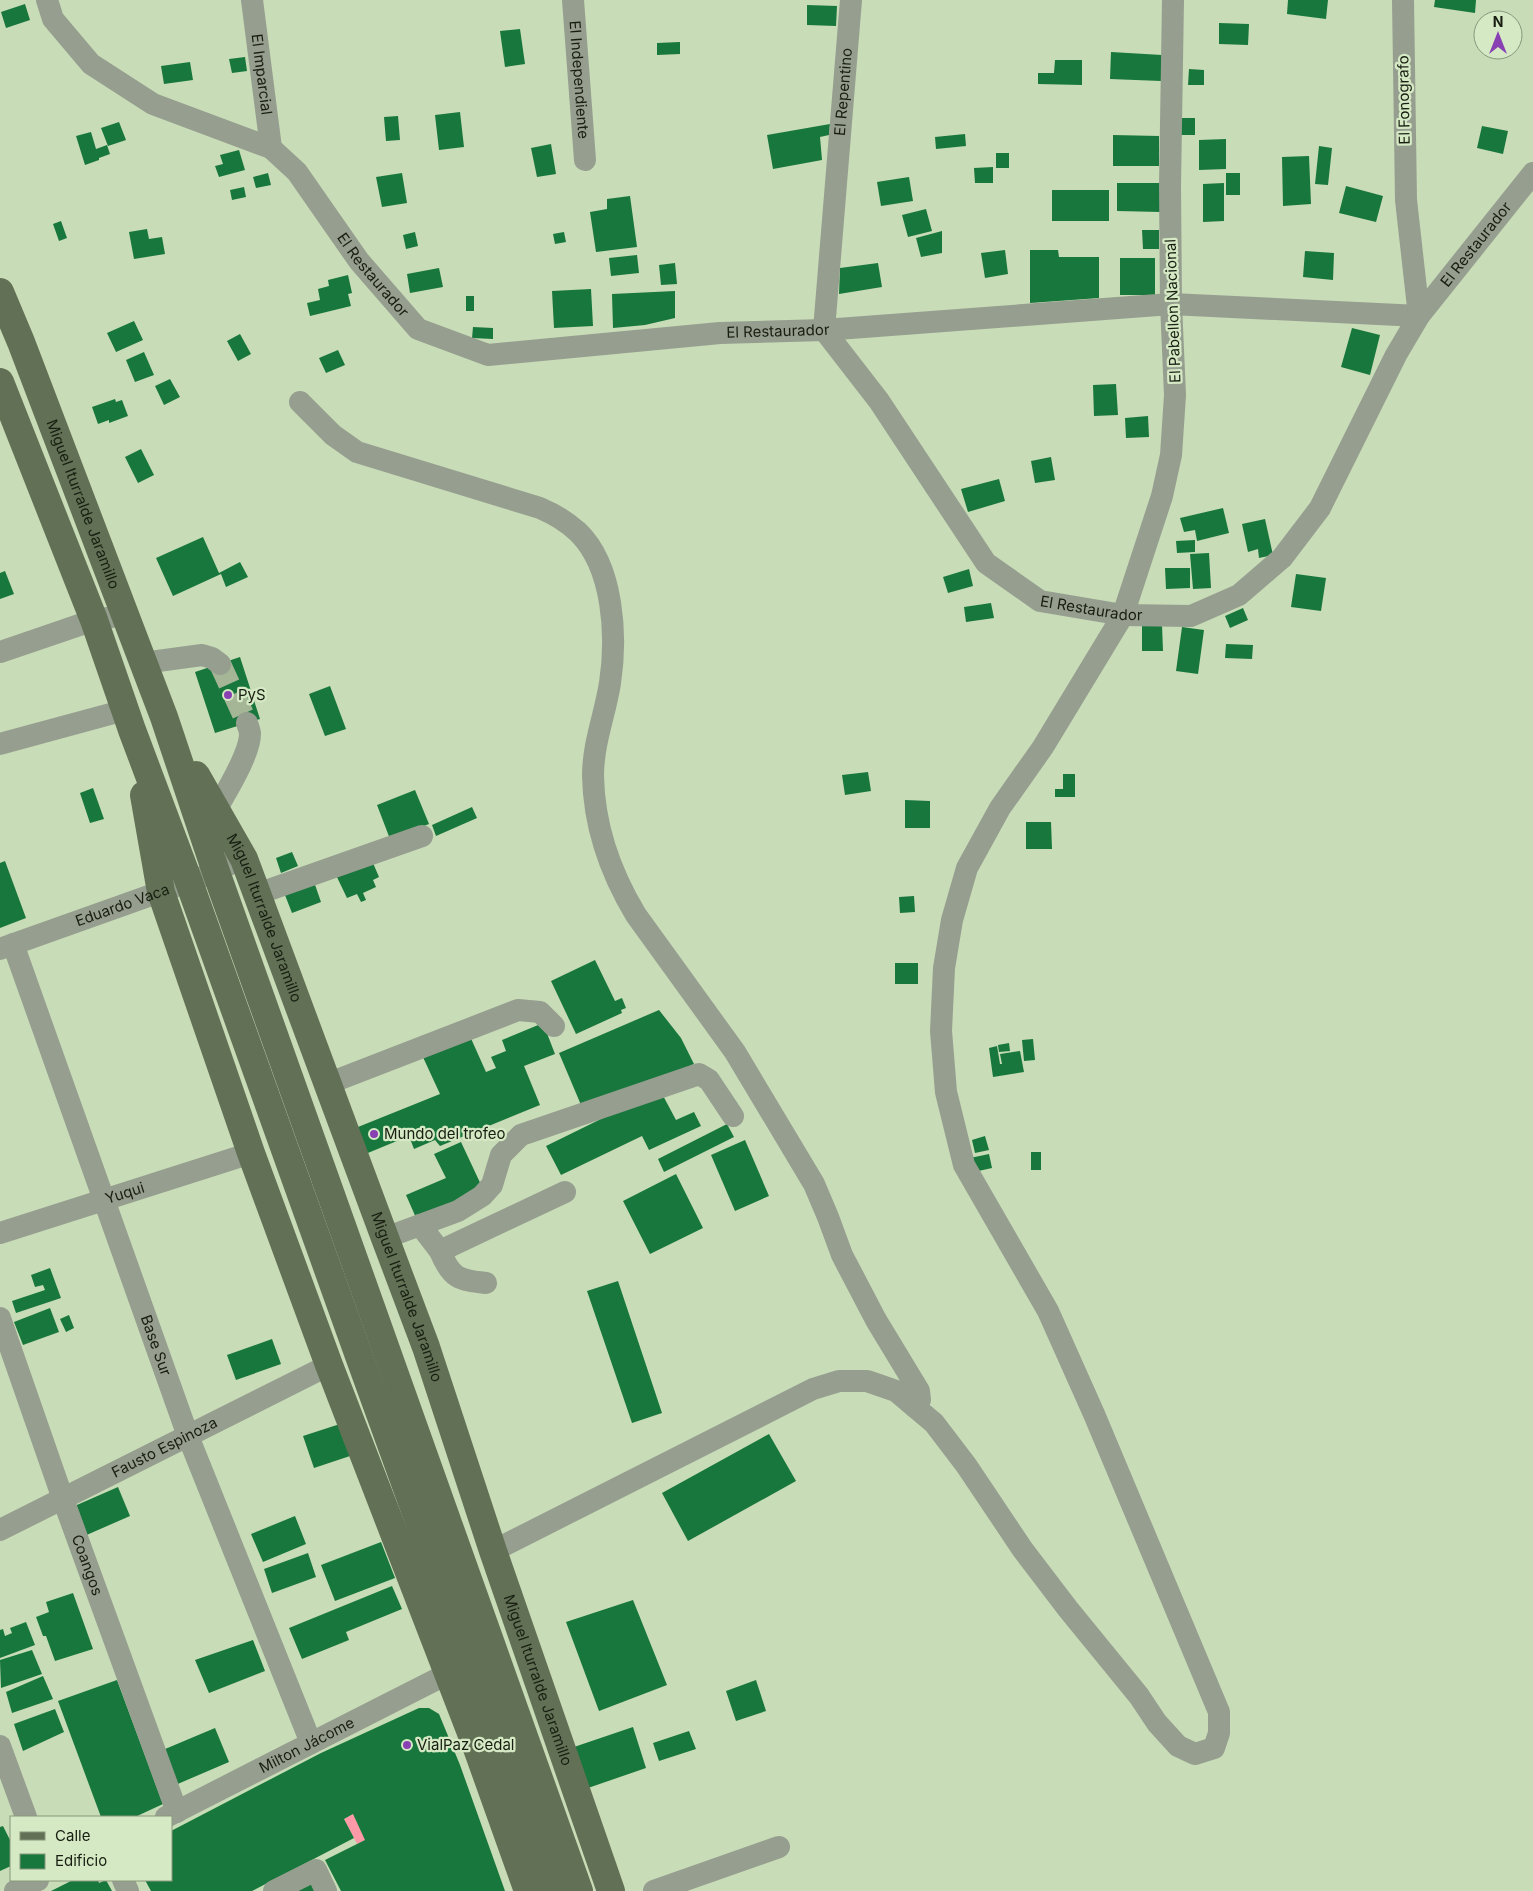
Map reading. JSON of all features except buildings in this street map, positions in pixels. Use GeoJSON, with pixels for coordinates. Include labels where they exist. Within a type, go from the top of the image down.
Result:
{"type":"FeatureCollection","features":[{"type":"Feature","properties":{"kind":"main road","name":"Miguel Iturralde Jaramillo"},"geometry":{"type":"LineString","coordinates":[[0,292],[21,342],[164,717],[216,872],[579,1891]]}},
{"type":"Feature","properties":{"kind":"main road","name":"Miguel Iturralde Jaramillo"},"geometry":{"type":"LineString","coordinates":[[1,387],[94,620],[128,720],[190,882],[553,1891]]}},
{"type":"Feature","properties":{"kind":"main road","name":"Miguel Iturralde Jaramillo"},"geometry":{"type":"LineString","coordinates":[[164,717],[242,857],[257,894],[426,1347],[493,1551],[611,1891]]}},
{"type":"Feature","properties":{"kind":"main road","name":"Miguel Iturralde Jaramillo"},"geometry":{"type":"LineString","coordinates":[[128,720],[161,892],[251,1153],[329,1365],[478,1752],[528,1891]]}},
{"type":"Feature","properties":{"kind":"street","name":"El Restaurador"},"geometry":{"type":"LineString","coordinates":[[47,0],[53,19],[91,64],[153,104],[271,148],[297,172],[360,261],[418,329],[488,355],[720,333],[824,330],[879,401],[986,563],[1040,601],[1123,615],[1191,616],[1239,595],[1282,558],[1320,508],[1396,355],[1419,316],[1533,173]]}},
{"type":"Feature","properties":{"kind":"street","name":"El Imparcial"},"geometry":{"type":"LineString","coordinates":[[252,0],[271,148]]}},
{"type":"Feature","properties":{"kind":"street","name":"El Independiente"},"geometry":{"type":"LineString","coordinates":[[573,0],[585,160]]}},
{"type":"Feature","properties":{"kind":"street","name":"El Repentino"},"geometry":{"type":"LineString","coordinates":[[824,330],[851,0]]}},
{"type":"Feature","properties":{"kind":"street","name":"El Pabellon Nacional"},"geometry":{"type":"LineString","coordinates":[[915,1407],[934,1423],[966,1466],[1023,1550],[1139,1696],[1157,1724],[1178,1746],[1195,1754],[1214,1748],[1220,1733],[1220,1712],[1094,1414],[1048,1311],[964,1165],[946,1092],[941,1031],[944,968],[952,920],[967,868],[1000,808],[1043,747],[1123,615],[1162,496],[1171,455],[1175,395],[1171,304],[1170,186],[1173,0]]}},
{"type":"Feature","properties":{"kind":"street","name":"El Fonografo"},"geometry":{"type":"LineString","coordinates":[[1403,0],[1406,200]]}},
{"type":"Feature","properties":{"kind":"street","name":"El Restaurador"},"geometry":{"type":"LineString","coordinates":[[1406,200],[1419,316]]}},
{"type":"Feature","properties":{"kind":"street"},"geometry":{"type":"LineString","coordinates":[[824,330],[1171,304],[1419,316]]}},
{"type":"Feature","properties":{"kind":"street"},"geometry":{"type":"LineString","coordinates":[[300,402],[333,435],[357,452],[540,508],[567,523],[579,533],[594,554],[600,565],[606,588],[612,636],[610,684],[598,729],[593,775],[597,817],[607,858],[636,916],[735,1052],[814,1184],[842,1255],[876,1320],[919,1390],[920,1400],[915,1407],[896,1391],[867,1381],[840,1382],[812,1389],[493,1551]]}},
{"type":"Feature","properties":{"kind":"street"},"geometry":{"type":"LineString","coordinates":[[0,652],[94,620],[125,615]]}},
{"type":"Feature","properties":{"kind":"street"},"geometry":{"type":"LineString","coordinates":[[143,663],[202,655],[212,658],[220,664]]}},
{"type":"Feature","properties":{"kind":"street"},"geometry":{"type":"LineString","coordinates":[[0,744],[128,720]]}},
{"type":"Feature","properties":{"kind":"street"},"geometry":{"type":"LineString","coordinates":[[216,810],[246,750],[250,735],[247,723]]}},
{"type":"Feature","properties":{"kind":"street"},"geometry":{"type":"LineString","coordinates":[[257,894],[422,836]]}},
{"type":"Feature","properties":{"kind":"street","name":"Eduardo Vaca"},"geometry":{"type":"LineString","coordinates":[[7,947],[190,882],[216,872],[242,857]]}},
{"type":"Feature","properties":{"kind":"street","name":"Base Sur"},"geometry":{"type":"LineString","coordinates":[[7,947],[104,1200],[188,1436],[311,1743]]}},
{"type":"Feature","properties":{"kind":"street"},"geometry":{"type":"LineString","coordinates":[[327,1084],[518,1010],[540,1012],[554,1026]]}},
{"type":"Feature","properties":{"kind":"street"},"geometry":{"type":"LineString","coordinates":[[385,1238],[394,1233],[458,1211],[482,1196],[492,1185],[501,1154],[521,1135],[699,1074],[709,1080],[732,1116]]}},
{"type":"Feature","properties":{"kind":"street","name":"Yuqui"},"geometry":{"type":"LineString","coordinates":[[0,1233],[251,1153]]}},
{"type":"Feature","properties":{"kind":"street"},"geometry":{"type":"LineString","coordinates":[[440,1252],[565,1192]]}},
{"type":"Feature","properties":{"kind":"street"},"geometry":{"type":"LineString","coordinates":[[420,1225],[440,1252],[452,1273],[463,1281],[486,1283]]}},
{"type":"Feature","properties":{"kind":"street","name":"Coangos"},"geometry":{"type":"LineString","coordinates":[[0,1318],[171,1814]]}},
{"type":"Feature","properties":{"kind":"street","name":"Fausto Espinoza"},"geometry":{"type":"LineString","coordinates":[[0,1530],[329,1365]]}},
{"type":"Feature","properties":{"kind":"street","name":"Milton Jácome"},"geometry":{"type":"LineString","coordinates":[[171,1814],[447,1674]]}},
{"type":"Feature","properties":{"kind":"street"},"geometry":{"type":"LineString","coordinates":[[0,1746],[26,1816]]}},
{"type":"Feature","properties":{"kind":"street"},"geometry":{"type":"LineString","coordinates":[[654,1891],[779,1847]]}},
{"type":"Feature","properties":{"kind":"street"},"geometry":{"type":"LineString","coordinates":[[274,1891],[316,1870],[326,1891]]}},
{"type":"Feature","properties":{"kind":"street"},"geometry":{"type":"LineString","coordinates":[[15,1891],[36,1881]]}},
{"type":"Feature","properties":{"kind":"shaded area"},"geometry":{"type":"Polygon","coordinates":[[[353,1814],[366,1840],[357,1844],[344,1819],[353,1814]]]}},
{"type":"Feature","properties":{"kind":"tunnel"},"geometry":{"type":"LineString","coordinates":[[220,664],[247,723]]}},
{"type":"Feature","properties":{"kind":"place","name":"PyS"},"geometry":{"type":"Point","coordinates":[228,695]}},
{"type":"Feature","properties":{"kind":"place","name":"Mundo del trofeo"},"geometry":{"type":"Point","coordinates":[374,1134]}},
{"type":"Feature","properties":{"kind":"place","name":"VialPaz Cedal"},"geometry":{"type":"Point","coordinates":[407,1745]}}]}
